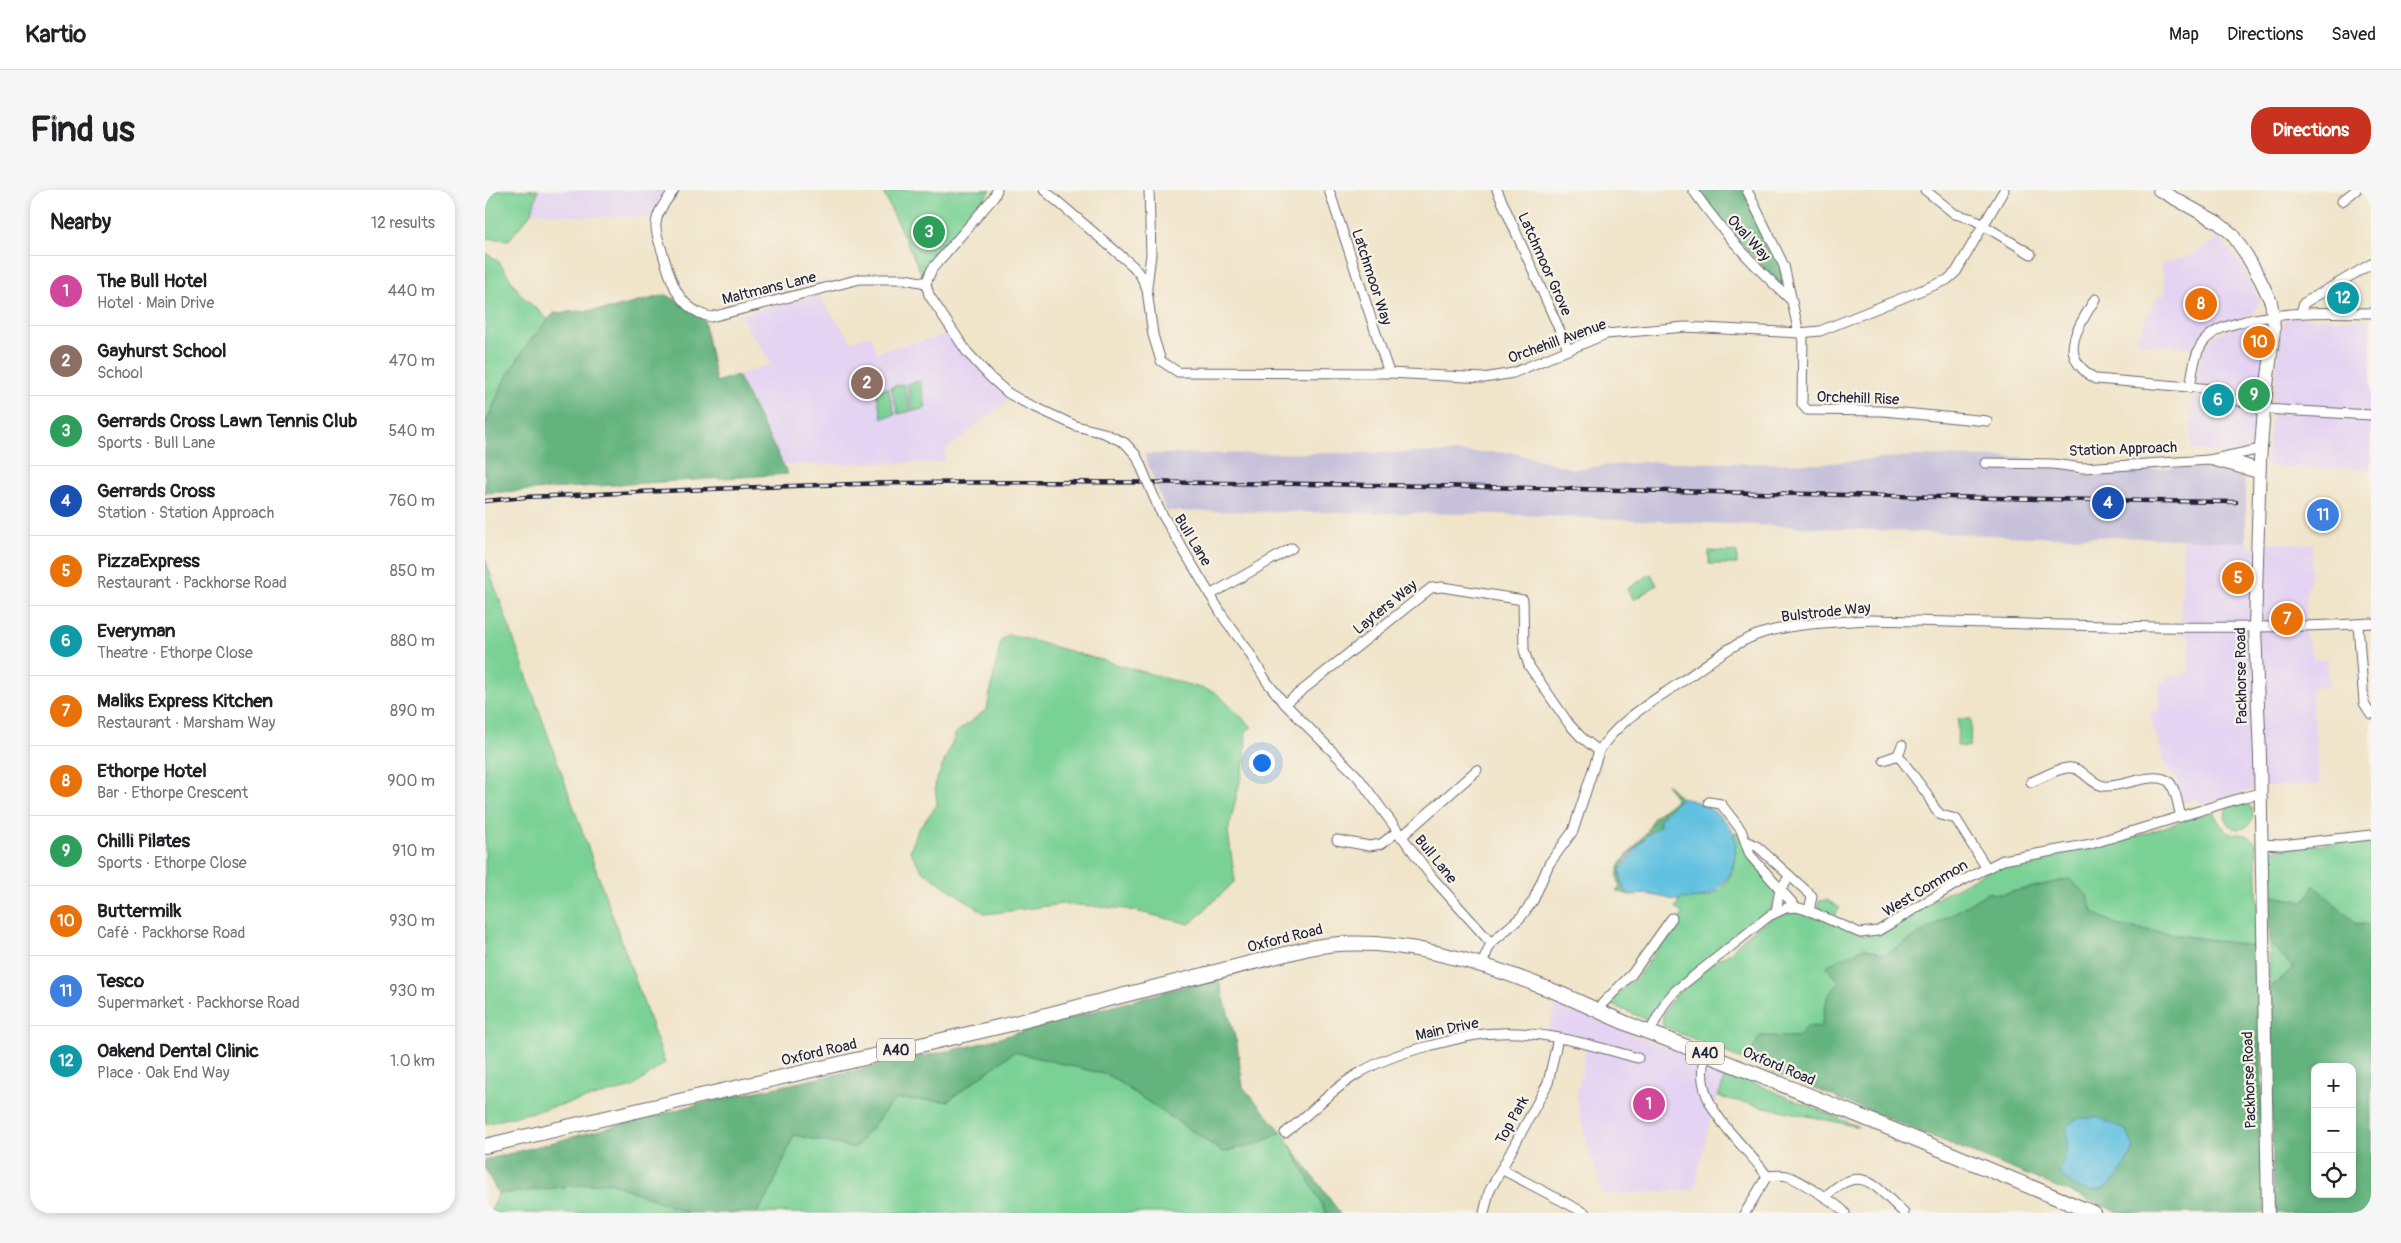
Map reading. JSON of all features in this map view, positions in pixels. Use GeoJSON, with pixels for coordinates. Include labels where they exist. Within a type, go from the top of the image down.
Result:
{"type":"FeatureCollection","features":[{"type":"Feature","properties":{"kind":"main road","name":"Packhorse Road"},"geometry":{"type":"LineString","coordinates":[[2159,190],[2217,222],[2231,234],[2260,279],[2271,302],[2273,315],[2274,330],[2264,407],[2261,449],[2255,628],[2261,794],[2268,1213]]}},
{"type":"Feature","properties":{"kind":"main road","name":"Oxford Road"},"geometry":{"type":"LineString","coordinates":[[485,1146],[1011,1024],[1332,943],[1383,945],[1437,955],[1481,966],[1543,987],[1649,1033],[1706,1053],[2093,1213]]}},
{"type":"Feature","properties":{"kind":"street","name":"Maltmans Lane"},"geometry":{"type":"LineString","coordinates":[[674,190],[659,212],[656,227],[675,291],[685,303],[703,315],[711,316],[860,279],[905,279],[926,283]]}},
{"type":"Feature","properties":{"kind":"street"},"geometry":{"type":"LineString","coordinates":[[926,283],[932,269],[994,197],[997,190]]}},
{"type":"Feature","properties":{"kind":"street","name":"Orchehill Avenue"},"geometry":{"type":"LineString","coordinates":[[1044,190],[1133,266],[1141,276],[1147,290],[1153,335],[1161,361],[1179,372],[1389,374],[1484,378],[1513,373],[1606,334],[1685,327],[1801,333],[1820,331],[1947,280],[1956,272],[2003,190]]}},
{"type":"Feature","properties":{"kind":"street"},"geometry":{"type":"LineString","coordinates":[[1147,290],[1151,254],[1149,190]]}},
{"type":"Feature","properties":{"kind":"street","name":"Latchmoor Way"},"geometry":{"type":"LineString","coordinates":[[1329,190],[1389,374]]}},
{"type":"Feature","properties":{"kind":"street","name":"Latchmoor Grove"},"geometry":{"type":"LineString","coordinates":[[1497,190],[1568,349]]}},
{"type":"Feature","properties":{"kind":"street","name":"Oval Way"},"geometry":{"type":"LineString","coordinates":[[1693,190],[1732,241],[1757,268],[1791,299]]}},
{"type":"Feature","properties":{"kind":"street","name":"Oval Way"},"geometry":{"type":"LineString","coordinates":[[1747,190],[1784,266],[1801,333]]}},
{"type":"Feature","properties":{"kind":"street"},"geometry":{"type":"LineString","coordinates":[[1925,190],[1955,214],[1973,219],[2031,254]]}},
{"type":"Feature","properties":{"kind":"street"},"geometry":{"type":"LineString","coordinates":[[2342,201],[2356,190]]}},
{"type":"Feature","properties":{"kind":"street"},"geometry":{"type":"LineString","coordinates":[[1133,266],[1151,254]]}},
{"type":"Feature","properties":{"kind":"street"},"geometry":{"type":"LineString","coordinates":[[2301,312],[2304,302],[2371,264]]}},
{"type":"Feature","properties":{"kind":"street","name":"Bull Lane"},"geometry":{"type":"LineString","coordinates":[[926,283],[929,295],[967,352],[1008,393],[1076,426],[1104,433],[1125,443],[1136,454],[1159,509],[1224,618],[1247,649],[1267,682],[1285,704],[1358,777],[1431,876],[1491,943]]}},
{"type":"Feature","properties":{"kind":"street"},"geometry":{"type":"LineString","coordinates":[[2095,299],[2077,329],[2072,343],[2076,361],[2083,372],[2096,379],[2224,390],[2233,400],[2264,407],[2371,415]]}},
{"type":"Feature","properties":{"kind":"street"},"geometry":{"type":"LineString","coordinates":[[2190,388],[2198,351],[2206,338],[2218,329],[2273,315],[2301,312],[2371,313]]}},
{"type":"Feature","properties":{"kind":"street","name":"Orchehill Rise"},"geometry":{"type":"LineString","coordinates":[[1801,333],[1801,404],[1807,410],[1883,412],[1987,421]]}},
{"type":"Feature","properties":{"kind":"street"},"geometry":{"type":"LineString","coordinates":[[2209,460],[2261,449]]}},
{"type":"Feature","properties":{"kind":"street"},"geometry":{"type":"LineString","coordinates":[[2209,460],[2235,461],[2260,472]]}},
{"type":"Feature","properties":{"kind":"street","name":"Station Approach"},"geometry":{"type":"LineString","coordinates":[[1985,463],[2053,464],[2083,468],[2209,460]]}},
{"type":"Feature","properties":{"kind":"street"},"geometry":{"type":"LineString","coordinates":[[1210,595],[1293,548]]}},
{"type":"Feature","properties":{"kind":"street","name":"Layters Way"},"geometry":{"type":"LineString","coordinates":[[1285,704],[1431,588],[1442,587],[1523,600],[1524,650],[1529,666],[1569,724],[1581,737],[1599,751]]}},
{"type":"Feature","properties":{"kind":"street","name":"Bulstrode Way"},"geometry":{"type":"LineString","coordinates":[[1481,966],[1491,943],[1521,917],[1533,901],[1549,864],[1573,831],[1599,751],[1625,720],[1736,644],[1766,632],[1819,623],[1869,620],[2255,628],[2371,623]]}},
{"type":"Feature","properties":{"kind":"street"},"geometry":{"type":"LineString","coordinates":[[2358,624],[2363,703],[2371,714]]}},
{"type":"Feature","properties":{"kind":"street"},"geometry":{"type":"LineString","coordinates":[[1884,760],[1898,755],[1902,745]]}},
{"type":"Feature","properties":{"kind":"street"},"geometry":{"type":"LineString","coordinates":[[1898,755],[1927,794],[1935,809],[1941,815],[1956,819],[1986,867]]}},
{"type":"Feature","properties":{"kind":"street"},"geometry":{"type":"LineString","coordinates":[[2031,782],[2066,768],[2078,769],[2103,786],[2160,778],[2169,782],[2173,787],[2181,817]]}},
{"type":"Feature","properties":{"kind":"street"},"geometry":{"type":"LineString","coordinates":[[1337,840],[1369,846],[1381,844],[1399,835],[1477,770]]}},
{"type":"Feature","properties":{"kind":"street","name":"West Common"},"geometry":{"type":"LineString","coordinates":[[1796,907],[1860,933],[1878,931],[1986,867],[2003,860],[2091,844],[2244,797],[2261,794]]}},
{"type":"Feature","properties":{"kind":"street"},"geometry":{"type":"LineString","coordinates":[[1649,1033],[1665,1003],[1675,990],[1776,912],[1796,907],[1750,855],[1741,830],[1721,804],[1709,802]]}},
{"type":"Feature","properties":{"kind":"street"},"geometry":{"type":"LineString","coordinates":[[2261,844],[2281,845],[2371,835]]}},
{"type":"Feature","properties":{"kind":"street"},"geometry":{"type":"LineString","coordinates":[[1746,841],[1759,846],[1812,896],[1809,911]]}},
{"type":"Feature","properties":{"kind":"street"},"geometry":{"type":"LineString","coordinates":[[1765,873],[1775,862]]}},
{"type":"Feature","properties":{"kind":"street"},"geometry":{"type":"LineString","coordinates":[[1776,912],[1780,889],[1790,876]]}},
{"type":"Feature","properties":{"kind":"street"},"geometry":{"type":"LineString","coordinates":[[1598,1012],[1602,1004],[1632,974],[1672,918]]}},
{"type":"Feature","properties":{"kind":"street","name":"Main Drive"},"geometry":{"type":"LineString","coordinates":[[1285,1133],[1355,1076],[1377,1064],[1412,1050],[1455,1039],[1501,1033],[1557,1038],[1638,1058]]}},
{"type":"Feature","properties":{"kind":"street","name":"Top Park"},"geometry":{"type":"LineString","coordinates":[[1484,1213],[1489,1192],[1548,1083],[1557,1038]]}},
{"type":"Feature","properties":{"kind":"street"},"geometry":{"type":"LineString","coordinates":[[1706,1053],[1701,1075],[1711,1103],[1729,1133],[1744,1146],[1767,1176]]}},
{"type":"Feature","properties":{"kind":"street"},"geometry":{"type":"LineString","coordinates":[[1501,1169],[1585,1213]]}},
{"type":"Feature","properties":{"kind":"street"},"geometry":{"type":"LineString","coordinates":[[1767,1176],[1787,1176],[1825,1197],[1842,1208],[1845,1213]]}},
{"type":"Feature","properties":{"kind":"street"},"geometry":{"type":"LineString","coordinates":[[1745,1213],[1767,1176]]}},
{"type":"Feature","properties":{"kind":"street"},"geometry":{"type":"LineString","coordinates":[[1825,1197],[1837,1184],[1849,1178],[1866,1180],[1904,1213]]}},
{"type":"Feature","properties":{"kind":"shaded area"},"geometry":{"type":"Polygon","coordinates":[[[538,190],[670,190],[651,217],[588,217],[532,212],[538,190]]]}},
{"type":"Feature","properties":{"kind":"shaded area"},"geometry":{"type":"Polygon","coordinates":[[[2218,238],[2242,265],[2260,301],[2253,314],[2212,326],[2201,336],[2194,348],[2138,343],[2137,337],[2157,297],[2166,294],[2161,264],[2189,256],[2218,238]]]}},
{"type":"Feature","properties":{"kind":"shaded area"},"geometry":{"type":"Polygon","coordinates":[[[818,295],[851,341],[871,335],[876,352],[949,334],[976,366],[1010,398],[946,450],[945,462],[780,465],[762,422],[737,375],[772,364],[739,315],[818,295]]]}},
{"type":"Feature","properties":{"kind":"shaded area"},"geometry":{"type":"Polygon","coordinates":[[[2285,317],[2371,320],[2371,469],[2270,467],[2266,464],[2280,336],[2285,317]]]}},
{"type":"Feature","properties":{"kind":"shaded area"},"geometry":{"type":"Polygon","coordinates":[[[2266,320],[2270,324],[2254,444],[2242,451],[2222,453],[2191,449],[2193,393],[2203,348],[2217,334],[2250,322],[2266,320]]]}},
{"type":"Feature","properties":{"kind":"shaded area"},"geometry":{"type":"Polygon","coordinates":[[[1511,452],[1573,469],[1644,462],[1819,464],[1911,456],[2017,457],[2076,463],[2079,474],[2095,475],[2192,466],[2220,470],[2237,476],[2244,481],[2246,492],[2246,542],[2118,537],[2031,537],[1495,514],[1166,511],[1144,454],[1511,452]]]}},
{"type":"Feature","properties":{"kind":"shaded area"},"geometry":{"type":"Polygon","coordinates":[[[2183,540],[2246,542],[2255,550],[2263,542],[2313,544],[2311,574],[2306,595],[2306,635],[2314,660],[2326,660],[2329,686],[2311,688],[2320,785],[2265,786],[2261,778],[2250,790],[2202,805],[2199,798],[2182,803],[2177,780],[2166,766],[2149,713],[2159,711],[2159,681],[2166,681],[2169,676],[2183,676],[2189,670],[2190,635],[2180,635],[2183,540]]]}},
{"type":"Feature","properties":{"kind":"shaded area"},"geometry":{"type":"Polygon","coordinates":[[[1558,1004],[1727,1072],[1711,1117],[1694,1190],[1604,1195],[1580,1118],[1577,1095],[1588,1040],[1546,1032],[1558,1004]]]}},
{"type":"Feature","properties":{"kind":"green space"},"geometry":{"type":"Polygon","coordinates":[[[485,190],[538,190],[532,212],[509,240],[485,238],[485,190]]]}},
{"type":"Feature","properties":{"kind":"green space"},"geometry":{"type":"Polygon","coordinates":[[[882,190],[991,190],[922,275],[882,190]]]}},
{"type":"Feature","properties":{"kind":"green space"},"geometry":{"type":"Polygon","coordinates":[[[1698,190],[1743,190],[1773,248],[1784,280],[1783,283],[1779,284],[1729,231],[1698,190]]]}},
{"type":"Feature","properties":{"kind":"green space"},"geometry":{"type":"Polygon","coordinates":[[[485,252],[499,262],[521,295],[549,320],[529,342],[504,381],[485,425],[485,252]]]}},
{"type":"Feature","properties":{"kind":"green space"},"geometry":{"type":"Polygon","coordinates":[[[665,295],[679,301],[704,320],[716,382],[737,375],[788,474],[485,493],[485,425],[504,381],[529,342],[554,313],[611,309],[665,295]]]}},
{"type":"Feature","properties":{"kind":"green space"},"geometry":{"type":"Polygon","coordinates":[[[920,381],[926,408],[913,411],[907,384],[920,381]]]}},
{"type":"Feature","properties":{"kind":"green space"},"geometry":{"type":"Polygon","coordinates":[[[904,384],[911,411],[898,414],[891,387],[904,384]]]}},
{"type":"Feature","properties":{"kind":"green space"},"geometry":{"type":"Polygon","coordinates":[[[888,388],[895,415],[882,418],[876,391],[888,388]]]}},
{"type":"Feature","properties":{"kind":"green space"},"geometry":{"type":"Polygon","coordinates":[[[1709,551],[1737,552],[1737,564],[1709,564],[1709,551]]]}},
{"type":"Feature","properties":{"kind":"green space"},"geometry":{"type":"Polygon","coordinates":[[[485,559],[665,1063],[633,1087],[485,1124],[485,559]]]}},
{"type":"Feature","properties":{"kind":"green space"},"geometry":{"type":"Polygon","coordinates":[[[1651,574],[1657,585],[1634,600],[1627,589],[1651,574]]]}},
{"type":"Feature","properties":{"kind":"green space"},"geometry":{"type":"Polygon","coordinates":[[[1009,634],[1215,692],[1252,727],[1246,731],[1245,760],[1228,832],[1235,881],[1190,924],[1127,909],[1062,904],[986,914],[922,871],[910,851],[918,830],[937,805],[935,784],[956,733],[987,709],[1001,640],[1009,634]]]}},
{"type":"Feature","properties":{"kind":"green space"},"geometry":{"type":"Polygon","coordinates":[[[1958,719],[1971,719],[1970,747],[1957,746],[1958,719]]]}},
{"type":"Feature","properties":{"kind":"green space"},"geometry":{"type":"Polygon","coordinates":[[[1666,783],[1681,798],[1660,819],[1660,826],[1637,846],[1622,865],[1620,877],[1630,895],[1616,891],[1620,888],[1617,876],[1620,864],[1647,832],[1654,817],[1676,800],[1666,783]]]}},
{"type":"Feature","properties":{"kind":"green space"},"geometry":{"type":"Polygon","coordinates":[[[2239,801],[2249,805],[2253,815],[2249,825],[2239,829],[2229,825],[2225,815],[2229,805],[2239,801]]]}},
{"type":"Feature","properties":{"kind":"green space"},"geometry":{"type":"Polygon","coordinates":[[[2213,811],[2225,829],[2252,838],[2256,844],[2259,947],[2119,926],[2093,912],[2088,896],[2069,879],[2003,894],[1987,893],[1885,955],[1864,948],[1826,967],[1840,982],[1828,995],[1821,1027],[1808,1026],[1797,1037],[1760,1036],[1746,1061],[1663,1026],[1663,1017],[1673,998],[1691,980],[1717,959],[1730,953],[1739,942],[1760,925],[1776,917],[1790,913],[1803,913],[1831,921],[1866,936],[2001,864],[2132,838],[2213,811]]]}},
{"type":"Feature","properties":{"kind":"green space"},"geometry":{"type":"Polygon","coordinates":[[[1737,832],[1776,890],[1771,910],[1676,987],[1650,1021],[1607,1003],[1638,976],[1683,914],[1675,908],[1681,898],[1706,897],[1717,892],[1724,885],[1732,869],[1735,851],[1733,833],[1737,832]]]}},
{"type":"Feature","properties":{"kind":"green space"},"geometry":{"type":"Polygon","coordinates":[[[2371,839],[2371,925],[2356,923],[2314,886],[2304,902],[2268,895],[2267,852],[2269,850],[2371,839]]]}},
{"type":"Feature","properties":{"kind":"green space"},"geometry":{"type":"Polygon","coordinates":[[[2069,879],[2088,896],[2093,912],[2119,926],[2259,947],[2265,1213],[2121,1213],[1746,1061],[1760,1036],[1797,1037],[1808,1026],[1821,1027],[1828,995],[1840,982],[1826,966],[1864,948],[1885,955],[1987,893],[2003,894],[2069,879]]]}},
{"type":"Feature","properties":{"kind":"green space"},"geometry":{"type":"Polygon","coordinates":[[[2314,885],[2356,923],[2371,925],[2371,1213],[2274,1213],[2269,989],[2293,968],[2270,943],[2268,895],[2304,902],[2314,885]]]}},
{"type":"Feature","properties":{"kind":"green space"},"geometry":{"type":"Polygon","coordinates":[[[1827,900],[1840,908],[1834,916],[1817,907],[1819,901],[1827,900]]]}},
{"type":"Feature","properties":{"kind":"green space"},"geometry":{"type":"Polygon","coordinates":[[[2270,943],[2293,968],[2269,989],[2270,943]]]}},
{"type":"Feature","properties":{"kind":"green space"},"geometry":{"type":"Polygon","coordinates":[[[1218,977],[1237,1044],[1243,1087],[1282,1132],[1260,1143],[1223,1152],[1108,1075],[1014,1052],[948,1101],[895,1099],[855,1148],[794,1135],[771,1190],[757,1213],[688,1213],[610,1182],[498,1194],[485,1168],[485,1160],[711,1101],[971,1046],[1218,977]]]}},
{"type":"Feature","properties":{"kind":"green space"},"geometry":{"type":"Polygon","coordinates":[[[1014,1052],[1108,1075],[1223,1152],[1260,1143],[1282,1132],[1332,1213],[757,1213],[771,1190],[794,1135],[855,1148],[895,1099],[948,1101],[1014,1052]]]}},
{"type":"Feature","properties":{"kind":"green space"},"geometry":{"type":"Polygon","coordinates":[[[1727,1072],[1859,1127],[1718,1097],[1727,1072]]]}},
{"type":"Feature","properties":{"kind":"green space"},"geometry":{"type":"Polygon","coordinates":[[[1290,1145],[1340,1213],[1326,1213],[1290,1145]]]}},
{"type":"Feature","properties":{"kind":"green space"},"geometry":{"type":"Polygon","coordinates":[[[610,1182],[688,1213],[490,1213],[498,1194],[610,1182]]]}},
{"type":"Feature","properties":{"kind":"water"},"geometry":{"type":"Polygon","coordinates":[[[1681,798],[1696,802],[1712,810],[1730,827],[1735,839],[1735,853],[1730,873],[1719,888],[1711,894],[1702,897],[1692,899],[1681,898],[1680,901],[1647,894],[1630,895],[1623,886],[1620,870],[1646,836],[1660,826],[1660,819],[1681,798]]]}},
{"type":"Feature","properties":{"kind":"water"},"geometry":{"type":"Polygon","coordinates":[[[2097,1117],[2126,1130],[2134,1148],[2115,1180],[2101,1190],[2092,1191],[2072,1184],[2059,1171],[2067,1149],[2067,1127],[2076,1119],[2097,1117]]]}},
{"type":"Feature","properties":{"kind":"railway"},"geometry":{"type":"LineString","coordinates":[[485,501],[526,497],[809,485],[1071,482],[1403,485],[2236,502]]}},
{"type":"Feature","properties":{"kind":"place","name":"Gerrards Cross Lawn Tennis Club"},"geometry":{"type":"Point","coordinates":[929,232]}},
{"type":"Feature","properties":{"kind":"place","name":"Oakend Dental Clinic"},"geometry":{"type":"Point","coordinates":[2343,298]}},
{"type":"Feature","properties":{"kind":"place","name":"Ethorpe Hotel"},"geometry":{"type":"Point","coordinates":[2201,304]}},
{"type":"Feature","properties":{"kind":"place","name":"Buttermilk"},"geometry":{"type":"Point","coordinates":[2259,342]}},
{"type":"Feature","properties":{"kind":"place","name":"Gayhurst School"},"geometry":{"type":"Point","coordinates":[867,383]}},
{"type":"Feature","properties":{"kind":"place","name":"Chilli Pilates"},"geometry":{"type":"Point","coordinates":[2254,395]}},
{"type":"Feature","properties":{"kind":"place","name":"Everyman"},"geometry":{"type":"Point","coordinates":[2218,400]}},
{"type":"Feature","properties":{"kind":"place","name":"Gerrards Cross"},"geometry":{"type":"Point","coordinates":[2108,503]}},
{"type":"Feature","properties":{"kind":"place","name":"Tesco"},"geometry":{"type":"Point","coordinates":[2323,515]}},
{"type":"Feature","properties":{"kind":"place","name":"PizzaExpress"},"geometry":{"type":"Point","coordinates":[2238,578]}},
{"type":"Feature","properties":{"kind":"place","name":"Maliks Express Kitchen"},"geometry":{"type":"Point","coordinates":[2287,619]}},
{"type":"Feature","properties":{"kind":"place","name":"The Bull Hotel"},"geometry":{"type":"Point","coordinates":[1649,1104]}}]}
